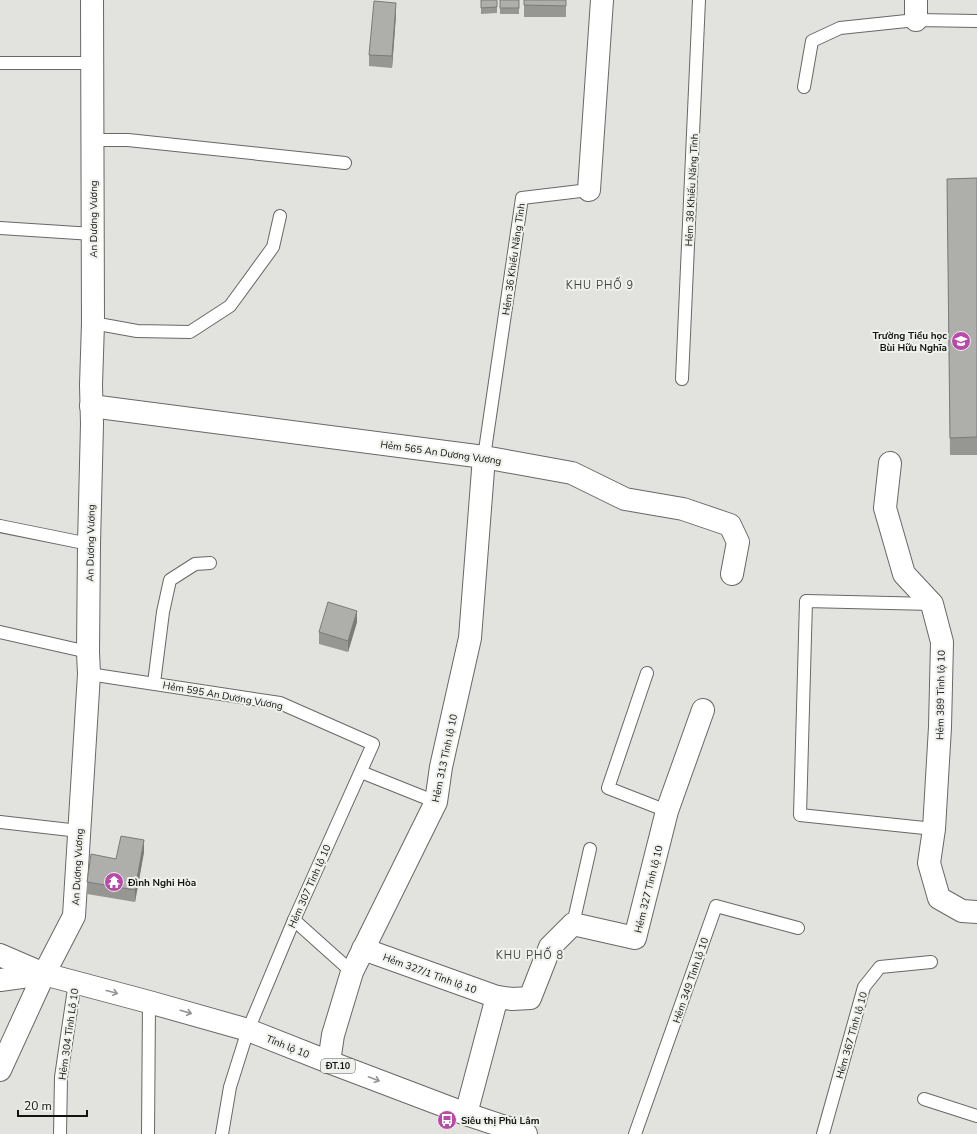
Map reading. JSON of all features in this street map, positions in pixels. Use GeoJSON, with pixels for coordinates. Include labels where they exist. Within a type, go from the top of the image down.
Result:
{"type":"FeatureCollection","features":[{"type":"Feature","properties":{"kind":"street","name":"An Dương Vương"},"geometry":{"type":"LineString","coordinates":[[0,1070],[44,974],[74,916],[89,674],[89,544],[93,324],[92,0]]}},
{"type":"Feature","properties":{"kind":"street","name":"Hẻm 36 Khiếu Năng Tĩnh"},"geometry":{"type":"LineString","coordinates":[[589,190],[602,0]]}},
{"type":"Feature","properties":{"kind":"street","name":"Hẻm 565 An Dương Vương"},"geometry":{"type":"LineString","coordinates":[[91,406],[484,457],[572,473],[625,499],[683,508],[730,525],[738,542],[732,574]]}},
{"type":"Feature","properties":{"kind":"street","name":"Hẻm 313 Tỉnh lộ 10"},"geometry":{"type":"LineString","coordinates":[[329,1062],[333,1035],[352,972],[436,802],[441,767],[470,638],[484,457]]}},
{"type":"Feature","properties":{"kind":"street","name":"Hẻm 389 Tỉnh lộ 10"},"geometry":{"type":"LineString","coordinates":[[890,463],[885,508],[904,574],[932,604],[942,642],[940,727],[934,829],[929,863],[939,898],[962,911],[977,912]]}},
{"type":"Feature","properties":{"kind":"street","name":"Hẻm 327 Tỉnh lộ 10"},"geometry":{"type":"LineString","coordinates":[[573,924],[635,938],[667,811],[703,710]]}},
{"type":"Feature","properties":{"kind":"street"},"geometry":{"type":"LineString","coordinates":[[466,1114],[497,997],[512,999],[530,998],[550,947],[573,924]]}},
{"type":"Feature","properties":{"kind":"street","name":"Hẻm 327/1 Tỉnh lộ 10"},"geometry":{"type":"LineString","coordinates":[[364,949],[497,997]]}},
{"type":"Feature","properties":{"kind":"street","name":"ĐT.10"},"geometry":{"type":"LineString","coordinates":[[0,955],[44,974]]}},
{"type":"Feature","properties":{"kind":"street","name":"ĐT.10"},"geometry":{"type":"LineString","coordinates":[[0,980],[44,974]]}},
{"type":"Feature","properties":{"kind":"street","name":"Tỉnh lộ 10"},"geometry":{"type":"LineString","coordinates":[[44,974],[248,1030],[466,1114],[525,1134]]}},
{"type":"Feature","properties":{"kind":"lane","name":"Hẻm 38 Khiếu Năng Tĩnh"},"geometry":{"type":"LineString","coordinates":[[682,379],[699,0]]}},
{"type":"Feature","properties":{"kind":"lane"},"geometry":{"type":"LineString","coordinates":[[804,87],[812,41],[840,28],[916,10],[977,21]]}},
{"type":"Feature","properties":{"kind":"lane"},"geometry":{"type":"LineString","coordinates":[[0,63],[92,64]]}},
{"type":"Feature","properties":{"kind":"lane"},"geometry":{"type":"LineString","coordinates":[[93,140],[128,140],[345,163]]}},
{"type":"Feature","properties":{"kind":"lane","name":"Hẻm 36 Khiếu Năng Tĩnh"},"geometry":{"type":"LineString","coordinates":[[484,457],[522,198],[589,190]]}},
{"type":"Feature","properties":{"kind":"lane"},"geometry":{"type":"LineString","coordinates":[[93,324],[137,331],[190,332],[230,306],[273,247],[280,216]]}},
{"type":"Feature","properties":{"kind":"lane"},"geometry":{"type":"LineString","coordinates":[[0,228],[93,234]]}},
{"type":"Feature","properties":{"kind":"lane"},"geometry":{"type":"LineString","coordinates":[[0,526],[89,544]]}},
{"type":"Feature","properties":{"kind":"lane"},"geometry":{"type":"LineString","coordinates":[[154,683],[163,612],[170,580],[195,564],[210,563]]}},
{"type":"Feature","properties":{"kind":"lane"},"geometry":{"type":"LineString","coordinates":[[932,604],[806,601],[800,815],[934,829]]}},
{"type":"Feature","properties":{"kind":"lane"},"geometry":{"type":"LineString","coordinates":[[0,632],[88,652]]}},
{"type":"Feature","properties":{"kind":"lane"},"geometry":{"type":"LineString","coordinates":[[647,673],[608,788],[667,811]]}},
{"type":"Feature","properties":{"kind":"lane","name":"Hẻm 595 An Dương Vương"},"geometry":{"type":"LineString","coordinates":[[89,674],[280,703],[373,744]]}},
{"type":"Feature","properties":{"kind":"lane","name":"Hẻm 307 Tỉnh lộ 10"},"geometry":{"type":"LineString","coordinates":[[222,1134],[230,1087],[248,1030],[294,920],[373,744]]}},
{"type":"Feature","properties":{"kind":"lane"},"geometry":{"type":"LineString","coordinates":[[361,772],[436,802]]}},
{"type":"Feature","properties":{"kind":"lane"},"geometry":{"type":"LineString","coordinates":[[0,822],[79,831]]}},
{"type":"Feature","properties":{"kind":"lane"},"geometry":{"type":"LineString","coordinates":[[573,924],[590,849]]}},
{"type":"Feature","properties":{"kind":"lane","name":"Hẻm 349 Tỉnh lộ 10"},"geometry":{"type":"LineString","coordinates":[[635,1134],[716,906],[798,928]]}},
{"type":"Feature","properties":{"kind":"lane"},"geometry":{"type":"LineString","coordinates":[[294,920],[352,972]]}},
{"type":"Feature","properties":{"kind":"lane","name":"Hẻm 367 Tỉnh lộ 10"},"geometry":{"type":"LineString","coordinates":[[823,1134],[864,987],[880,967],[931,962]]}},
{"type":"Feature","properties":{"kind":"lane","name":"Hẻm 304 Tỉnh Lộ 10"},"geometry":{"type":"LineString","coordinates":[[60,1134],[60,1077],[75,982]]}},
{"type":"Feature","properties":{"kind":"lane"},"geometry":{"type":"LineString","coordinates":[[148,1002],[148,1134]]}},
{"type":"Feature","properties":{"kind":"lane"},"geometry":{"type":"LineString","coordinates":[[924,1100],[977,1116]]}},
{"type":"Feature","properties":{"kind":"building"},"geometry":{"type":"Polygon","coordinates":[[[481,0],[497,0],[497,7],[481,8],[481,0]]]}},
{"type":"Feature","properties":{"kind":"building"},"geometry":{"type":"Polygon","coordinates":[[[500,0],[519,0],[519,8],[500,8],[500,0]]]}},
{"type":"Feature","properties":{"kind":"building"},"geometry":{"type":"Polygon","coordinates":[[[524,0],[566,0],[566,6],[524,5],[524,0]]]}},
{"type":"Feature","properties":{"kind":"building"},"geometry":{"type":"Polygon","coordinates":[[[374,1],[396,3],[392,56],[369,55],[374,1]]]}},
{"type":"Feature","properties":{"kind":"building","name":"Trường Tiểu học Bùi Hữu Nghĩa"},"geometry":{"type":"Polygon","coordinates":[[[977,178],[977,437],[950,438],[947,179],[977,178]]]}},
{"type":"Feature","properties":{"kind":"building"},"geometry":{"type":"Polygon","coordinates":[[[328,602],[357,611],[348,641],[319,632],[328,602]]]}},
{"type":"Feature","properties":{"kind":"building","name":"Đình Nghi Hòa"},"geometry":{"type":"Polygon","coordinates":[[[121,836],[144,840],[135,890],[87,882],[91,854],[116,859],[121,836]]]}},
{"type":"Feature","properties":{"kind":"place","name":"Trường Tiểu học Bùi Hữu Nghĩa"},"geometry":{"type":"Point","coordinates":[961,341]}},
{"type":"Feature","properties":{"kind":"place","name":"Đình Nghi Hòa"},"geometry":{"type":"Point","coordinates":[114,882]}},
{"type":"Feature","properties":{"kind":"place","name":"Siêu thị Phú Lâm"},"geometry":{"type":"Point","coordinates":[447,1120]}},
{"type":"Feature","properties":{"kind":"district","name":"KHU PHỐ 9"},"geometry":{"type":"Point","coordinates":[600,285]}},
{"type":"Feature","properties":{"kind":"district","name":"KHU PHỐ 8"},"geometry":{"type":"Point","coordinates":[530,955]}}]}
